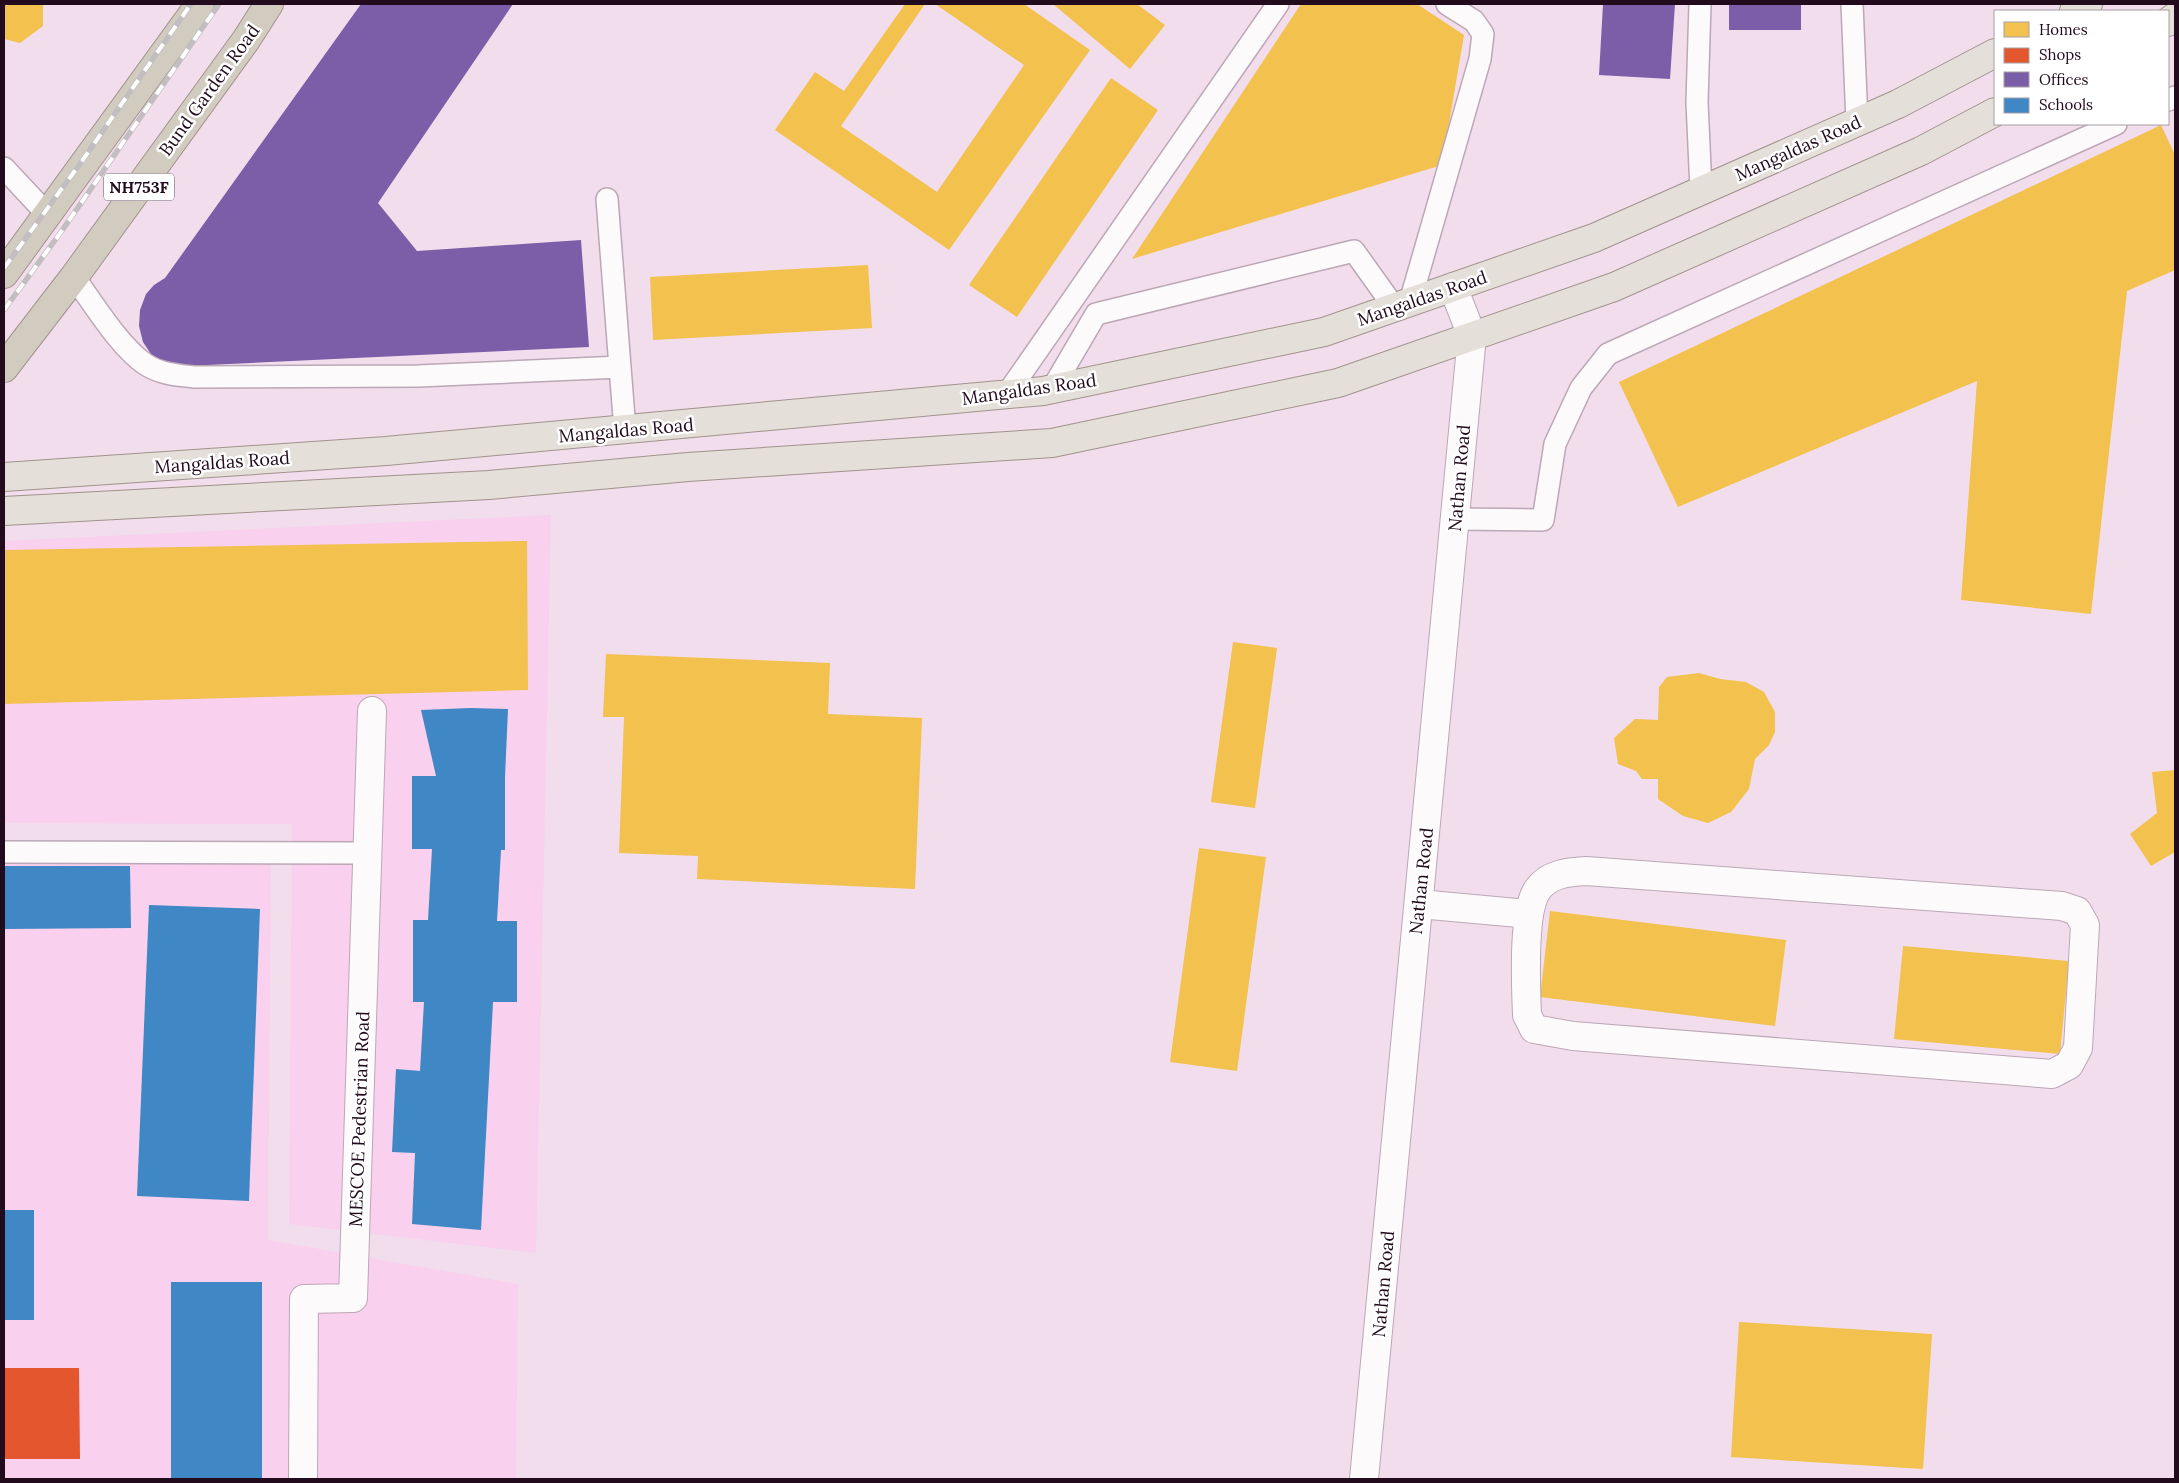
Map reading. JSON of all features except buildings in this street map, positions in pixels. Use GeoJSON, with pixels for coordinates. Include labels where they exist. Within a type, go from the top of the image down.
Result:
{"type":"FeatureCollection","features":[{"type":"Feature","properties":{"kind":"highway","name":"Bund Garden Road"},"geometry":{"type":"LineString","coordinates":[[4,368],[74,277],[246,40],[269,4]]}},
{"type":"Feature","properties":{"kind":"highway","name":"NH753F"},"geometry":{"type":"LineString","coordinates":[[4,274],[196,5]]}},
{"type":"Feature","properties":{"kind":"main road"},"geometry":{"type":"LineString","coordinates":[[2076,10],[2088,4]]}},
{"type":"Feature","properties":{"kind":"main road","name":"Mangaldas Road"},"geometry":{"type":"LineString","coordinates":[[4,476],[376,452],[1007,394],[1052,389],[1324,332],[1594,238],[1898,104],[1994,54]]}},
{"type":"Feature","properties":{"kind":"main road","name":"Mangaldas Road"},"geometry":{"type":"LineString","coordinates":[[4,511],[480,485],[688,467],[1052,443],[1338,383],[1614,287],[1921,151],[1994,113]]}},
{"type":"Feature","properties":{"kind":"street","name":"Nathan Road"},"geometry":{"type":"LineString","coordinates":[[1364,1479],[1472,336],[1453,286]]}},
{"type":"Feature","properties":{"kind":"street","name":"MESCOE Pedestrian Road"},"geometry":{"type":"LineString","coordinates":[[303,1479],[304,1299],[353,1298],[372,711]]}},
{"type":"Feature","properties":{"kind":"street"},"geometry":{"type":"LineString","coordinates":[[1586,871],[2062,906],[2077,911],[2086,925],[2078,1048],[2069,1065],[2052,1074],[1573,1036],[1534,1029],[1527,1015],[1529,914],[1537,890],[1552,877],[1568,872],[1586,871]]}},
{"type":"Feature","properties":{"kind":"street"},"geometry":{"type":"LineString","coordinates":[[1419,904],[1529,914]]}},
{"type":"Feature","properties":{"kind":"lane"},"geometry":{"type":"LineString","coordinates":[[1007,394],[1278,4]]}},
{"type":"Feature","properties":{"kind":"lane"},"geometry":{"type":"LineString","coordinates":[[1402,305],[1480,59],[1483,34],[1474,21],[1447,4]]}},
{"type":"Feature","properties":{"kind":"lane"},"geometry":{"type":"LineString","coordinates":[[1700,4],[1697,102],[1702,190]]}},
{"type":"Feature","properties":{"kind":"lane"},"geometry":{"type":"LineString","coordinates":[[1852,4],[1857,122]]}},
{"type":"Feature","properties":{"kind":"lane"},"geometry":{"type":"LineString","coordinates":[[1455,519],[1543,520],[1556,444],[1580,388],[1608,354],[2114,125]]}},
{"type":"Feature","properties":{"kind":"lane"},"geometry":{"type":"LineString","coordinates":[[4,168],[47,214]]}},
{"type":"Feature","properties":{"kind":"lane"},"geometry":{"type":"LineString","coordinates":[[607,199],[625,430]]}},
{"type":"Feature","properties":{"kind":"lane"},"geometry":{"type":"LineString","coordinates":[[1052,389],[1096,314],[1344,254],[1354,252],[1402,305]]}},
{"type":"Feature","properties":{"kind":"lane"},"geometry":{"type":"LineString","coordinates":[[74,277],[120,339],[145,364],[167,374],[194,377],[418,376],[620,367]]}},
{"type":"Feature","properties":{"kind":"lane"},"geometry":{"type":"LineString","coordinates":[[4,852],[368,853]]}},
{"type":"Feature","properties":{"kind":"shaded area"},"geometry":{"type":"Polygon","coordinates":[[[551,515],[536,1253],[289,1224],[292,824],[4,823],[4,541],[551,515]]]}},
{"type":"Feature","properties":{"kind":"shaded area"},"geometry":{"type":"Polygon","coordinates":[[[4,856],[271,857],[268,1240],[518,1284],[516,1479],[4,1479],[4,856]]]}},
{"type":"Feature","properties":{"kind":"railway"},"geometry":{"type":"LineString","coordinates":[[4,268],[82,161],[191,4]]}},
{"type":"Feature","properties":{"kind":"railway"},"geometry":{"type":"LineString","coordinates":[[4,310],[61,232],[219,4]]}}]}
